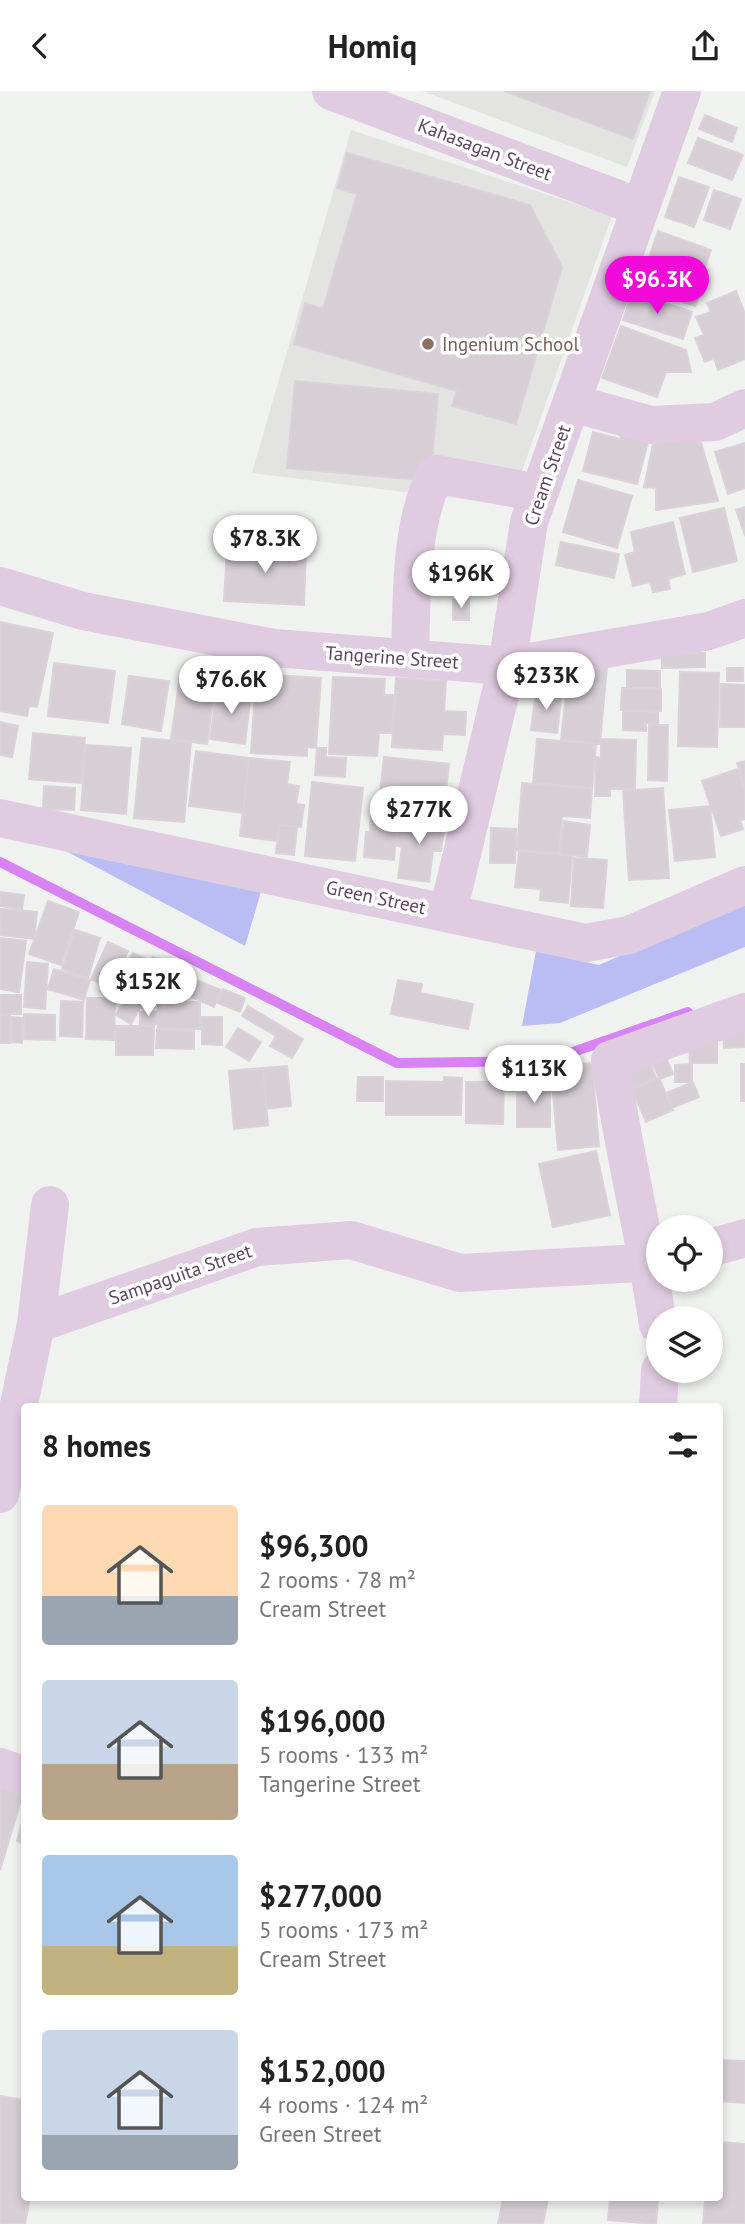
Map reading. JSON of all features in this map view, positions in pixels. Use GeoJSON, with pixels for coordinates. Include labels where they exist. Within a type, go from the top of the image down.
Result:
{"type":"FeatureCollection","features":[{"type":"Feature","properties":{"kind":"street","name":"Kahasagan Street"},"geometry":{"type":"LineString","coordinates":[[331,91],[639,207]]}},
{"type":"Feature","properties":{"kind":"street","name":"Cream Street"},"geometry":{"type":"LineString","coordinates":[[448,912],[507,666],[529,522],[682,91]]}},
{"type":"Feature","properties":{"kind":"street"},"geometry":{"type":"LineString","coordinates":[[572,403],[651,425],[715,422],[745,408]]}},
{"type":"Feature","properties":{"kind":"street"},"geometry":{"type":"LineString","coordinates":[[410,659],[418,533],[423,498],[436,474],[539,493]]}},
{"type":"Feature","properties":{"kind":"street","name":"Tangerine Street"},"geometry":{"type":"LineString","coordinates":[[0,586],[83,611],[274,648],[507,666],[709,631],[745,618]]}},
{"type":"Feature","properties":{"kind":"street","name":"Green Street"},"geometry":{"type":"LineString","coordinates":[[0,818],[586,943],[629,935],[745,885]]}},
{"type":"Feature","properties":{"kind":"street"},"geometry":{"type":"LineString","coordinates":[[646,1232],[621,1134],[610,1060],[745,1012]]}},
{"type":"Feature","properties":{"kind":"street"},"geometry":{"type":"LineString","coordinates":[[0,1494],[36,1324],[50,1205]]}},
{"type":"Feature","properties":{"kind":"street"},"geometry":{"type":"LineString","coordinates":[[723,1244],[745,1238]]}},
{"type":"Feature","properties":{"kind":"street","name":"Sampaguita Street"},"geometry":{"type":"LineString","coordinates":[[36,1324],[257,1247],[351,1240],[460,1273],[646,1263]]}},
{"type":"Feature","properties":{"kind":"street"},"geometry":{"type":"LineString","coordinates":[[658,1403],[659,1383]]}},
{"type":"Feature","properties":{"kind":"street"},"geometry":{"type":"LineString","coordinates":[[0,1767],[21,1774]]}},
{"type":"Feature","properties":{"kind":"shaded area"},"geometry":{"type":"Polygon","coordinates":[[[422,91],[655,91],[627,167],[422,91]]]}},
{"type":"Feature","properties":{"kind":"shaded area","name":"Ingenium School"},"geometry":{"type":"Polygon","coordinates":[[[351,130],[612,216],[510,505],[252,473],[351,130]]]}},
{"type":"Feature","properties":{"kind":"shaded area"},"geometry":{"type":"Polygon","coordinates":[[[47,841],[263,885],[245,946],[47,841]]]}},
{"type":"Feature","properties":{"kind":"shaded area"},"geometry":{"type":"Polygon","coordinates":[[[745,901],[745,947],[560,1023],[522,1026],[536,951],[599,965],[745,901]]]}},
{"type":"Feature","properties":{"kind":"building"},"geometry":{"type":"Polygon","coordinates":[[[504,91],[650,91],[633,139],[504,91]]]}},
{"type":"Feature","properties":{"kind":"building"},"geometry":{"type":"Polygon","coordinates":[[[705,115],[737,128],[732,142],[699,129],[705,115]]]}},
{"type":"Feature","properties":{"kind":"building"},"geometry":{"type":"Polygon","coordinates":[[[698,138],[743,155],[732,180],[688,163],[698,138]]]}},
{"type":"Feature","properties":{"kind":"building"},"geometry":{"type":"Polygon","coordinates":[[[347,153],[530,205],[562,267],[516,424],[452,406],[457,391],[294,344],[305,303],[323,309],[357,194],[337,188],[347,153]]]}},
{"type":"Feature","properties":{"kind":"building"},"geometry":{"type":"Polygon","coordinates":[[[679,177],[709,187],[694,227],[665,217],[679,177]]]}},
{"type":"Feature","properties":{"kind":"building"},"geometry":{"type":"Polygon","coordinates":[[[714,190],[741,199],[730,229],[704,220],[714,190]]]}},
{"type":"Feature","properties":{"kind":"building"},"geometry":{"type":"Polygon","coordinates":[[[658,231],[711,250],[700,281],[647,264],[658,231]]]}},
{"type":"Feature","properties":{"kind":"building"},"geometry":{"type":"Polygon","coordinates":[[[650,272],[701,289],[695,306],[644,289],[650,272]]]}},
{"type":"Feature","properties":{"kind":"building"},"geometry":{"type":"Polygon","coordinates":[[[736,291],[745,314],[745,359],[718,370],[714,358],[705,362],[695,338],[704,335],[696,317],[711,312],[707,303],[736,291]]]}},
{"type":"Feature","properties":{"kind":"building"},"geometry":{"type":"Polygon","coordinates":[[[632,292],[692,312],[683,339],[623,320],[632,292]]]}},
{"type":"Feature","properties":{"kind":"building"},"geometry":{"type":"Polygon","coordinates":[[[621,326],[686,350],[691,372],[666,372],[657,397],[602,378],[621,326]]]}},
{"type":"Feature","properties":{"kind":"building"},"geometry":{"type":"Polygon","coordinates":[[[295,381],[438,394],[430,481],[287,468],[295,381]]]}},
{"type":"Feature","properties":{"kind":"building"},"geometry":{"type":"Polygon","coordinates":[[[622,431],[649,438],[637,484],[583,471],[593,432],[620,439],[622,431]]]}},
{"type":"Feature","properties":{"kind":"building"},"geometry":{"type":"Polygon","coordinates":[[[655,435],[699,436],[718,501],[656,510],[656,488],[644,487],[655,435]]]}},
{"type":"Feature","properties":{"kind":"building"},"geometry":{"type":"Polygon","coordinates":[[[745,443],[745,488],[728,494],[715,452],[745,443]]]}},
{"type":"Feature","properties":{"kind":"building"},"geometry":{"type":"Polygon","coordinates":[[[578,480],[632,496],[617,548],[563,532],[578,480]]]}},
{"type":"Feature","properties":{"kind":"building"},"geometry":{"type":"Polygon","coordinates":[[[745,507],[745,536],[736,510],[745,507]]]}},
{"type":"Feature","properties":{"kind":"building"},"geometry":{"type":"Polygon","coordinates":[[[724,508],[737,561],[693,572],[680,518],[724,508]]]}},
{"type":"Feature","properties":{"kind":"building"},"geometry":{"type":"Polygon","coordinates":[[[673,522],[685,574],[668,579],[670,589],[653,592],[650,582],[633,586],[625,555],[635,552],[631,532],[673,522]]]}},
{"type":"Feature","properties":{"kind":"building"},"geometry":{"type":"Polygon","coordinates":[[[561,542],[619,554],[614,578],[556,565],[561,542]]]}},
{"type":"Feature","properties":{"kind":"building"},"geometry":{"type":"Polygon","coordinates":[[[227,545],[306,549],[304,605],[224,601],[227,545]]]}},
{"type":"Feature","properties":{"kind":"building"},"geometry":{"type":"Polygon","coordinates":[[[453,600],[469,600],[469,620],[453,620],[453,600]]]}},
{"type":"Feature","properties":{"kind":"building"},"geometry":{"type":"Polygon","coordinates":[[[0,622],[53,633],[37,707],[29,706],[27,716],[0,711],[0,622]]]}},
{"type":"Feature","properties":{"kind":"building"},"geometry":{"type":"Polygon","coordinates":[[[662,653],[705,653],[705,667],[662,668],[662,653]]]}},
{"type":"Feature","properties":{"kind":"building"},"geometry":{"type":"Polygon","coordinates":[[[54,663],[115,671],[108,723],[48,716],[54,663]]]}},
{"type":"Feature","properties":{"kind":"building"},"geometry":{"type":"Polygon","coordinates":[[[576,666],[607,669],[605,686],[575,683],[576,666]]]}},
{"type":"Feature","properties":{"kind":"building"},"geometry":{"type":"Polygon","coordinates":[[[727,668],[743,668],[743,681],[727,681],[727,668]]]}},
{"type":"Feature","properties":{"kind":"building"},"geometry":{"type":"Polygon","coordinates":[[[627,670],[660,671],[660,688],[627,688],[627,670]]]}},
{"type":"Feature","properties":{"kind":"building"},"geometry":{"type":"Polygon","coordinates":[[[680,672],[719,673],[717,747],[678,746],[680,672]]]}},
{"type":"Feature","properties":{"kind":"building"},"geometry":{"type":"Polygon","coordinates":[[[256,674],[321,678],[316,748],[307,747],[307,756],[251,753],[256,674]]]}},
{"type":"Feature","properties":{"kind":"building"},"geometry":{"type":"Polygon","coordinates":[[[180,675],[216,679],[207,744],[171,739],[180,675]]]}},
{"type":"Feature","properties":{"kind":"building"},"geometry":{"type":"Polygon","coordinates":[[[129,676],[169,681],[161,731],[122,724],[129,676]]]}},
{"type":"Feature","properties":{"kind":"building"},"geometry":{"type":"Polygon","coordinates":[[[333,677],[385,679],[384,695],[394,695],[392,733],[379,733],[377,756],[329,754],[333,677]]]}},
{"type":"Feature","properties":{"kind":"building"},"geometry":{"type":"Polygon","coordinates":[[[396,678],[446,681],[444,711],[466,712],[465,735],[443,734],[442,750],[392,747],[396,678]]]}},
{"type":"Feature","properties":{"kind":"building"},"geometry":{"type":"Polygon","coordinates":[[[567,684],[605,688],[600,744],[561,740],[567,684]]]}},
{"type":"Feature","properties":{"kind":"building"},"geometry":{"type":"Polygon","coordinates":[[[721,684],[745,685],[745,727],[720,727],[721,684]]]}},
{"type":"Feature","properties":{"kind":"building"},"geometry":{"type":"Polygon","coordinates":[[[622,688],[661,689],[661,711],[621,710],[622,688]]]}},
{"type":"Feature","properties":{"kind":"building"},"geometry":{"type":"Polygon","coordinates":[[[217,689],[251,693],[245,744],[210,739],[217,689]]]}},
{"type":"Feature","properties":{"kind":"building"},"geometry":{"type":"Polygon","coordinates":[[[536,690],[562,693],[557,733],[531,730],[536,690]]]}},
{"type":"Feature","properties":{"kind":"building"},"geometry":{"type":"Polygon","coordinates":[[[623,711],[658,712],[658,723],[646,723],[646,731],[623,730],[623,711]]]}},
{"type":"Feature","properties":{"kind":"building"},"geometry":{"type":"Polygon","coordinates":[[[0,722],[18,726],[12,757],[0,755],[0,722]]]}},
{"type":"Feature","properties":{"kind":"building"},"geometry":{"type":"Polygon","coordinates":[[[649,725],[668,725],[667,781],[648,780],[649,725]]]}},
{"type":"Feature","properties":{"kind":"building"},"geometry":{"type":"Polygon","coordinates":[[[33,733],[85,738],[81,783],[29,779],[33,733]]]}},
{"type":"Feature","properties":{"kind":"building"},"geometry":{"type":"Polygon","coordinates":[[[142,738],[191,742],[184,822],[134,818],[142,738]]]}},
{"type":"Feature","properties":{"kind":"building"},"geometry":{"type":"Polygon","coordinates":[[[537,739],[596,744],[592,788],[533,783],[537,739]]]}},
{"type":"Feature","properties":{"kind":"building"},"geometry":{"type":"Polygon","coordinates":[[[601,739],[636,740],[635,789],[610,789],[610,796],[595,796],[596,757],[601,758],[601,739]]]}},
{"type":"Feature","properties":{"kind":"building"},"geometry":{"type":"Polygon","coordinates":[[[86,745],[131,748],[126,814],[81,810],[86,745]]]}},
{"type":"Feature","properties":{"kind":"building"},"geometry":{"type":"Polygon","coordinates":[[[317,748],[326,748],[326,757],[346,758],[345,777],[315,775],[317,748]]]}},
{"type":"Feature","properties":{"kind":"building"},"geometry":{"type":"Polygon","coordinates":[[[196,751],[249,758],[243,813],[189,806],[196,751]]]}},
{"type":"Feature","properties":{"kind":"building"},"geometry":{"type":"Polygon","coordinates":[[[384,757],[449,764],[443,817],[378,809],[384,757]]]}},
{"type":"Feature","properties":{"kind":"building"},"geometry":{"type":"Polygon","coordinates":[[[249,758],[290,762],[287,784],[299,786],[296,804],[304,805],[301,827],[279,825],[277,841],[240,836],[249,758]]]}},
{"type":"Feature","properties":{"kind":"building"},"geometry":{"type":"Polygon","coordinates":[[[745,761],[745,787],[737,763],[745,761]]]}},
{"type":"Feature","properties":{"kind":"building"},"geometry":{"type":"Polygon","coordinates":[[[738,769],[745,791],[745,819],[740,820],[743,829],[721,836],[702,781],[738,769]]]}},
{"type":"Feature","properties":{"kind":"building"},"geometry":{"type":"Polygon","coordinates":[[[312,782],[363,788],[355,861],[305,856],[312,782]]]}},
{"type":"Feature","properties":{"kind":"building"},"geometry":{"type":"Polygon","coordinates":[[[522,783],[592,789],[590,818],[562,816],[559,853],[517,850],[522,783]]]}},
{"type":"Feature","properties":{"kind":"building"},"geometry":{"type":"Polygon","coordinates":[[[44,786],[75,788],[74,810],[43,809],[44,786]]]}},
{"type":"Feature","properties":{"kind":"building"},"geometry":{"type":"Polygon","coordinates":[[[663,788],[669,878],[629,880],[623,791],[663,788]]]}},
{"type":"Feature","properties":{"kind":"building"},"geometry":{"type":"Polygon","coordinates":[[[710,806],[715,857],[675,861],[669,810],[710,806]]]}},
{"type":"Feature","properties":{"kind":"building"},"geometry":{"type":"Polygon","coordinates":[[[371,813],[398,815],[396,834],[370,831],[371,813]]]}},
{"type":"Feature","properties":{"kind":"building"},"geometry":{"type":"Polygon","coordinates":[[[400,816],[445,821],[441,851],[433,851],[429,882],[398,878],[402,847],[397,846],[400,816]]]}},
{"type":"Feature","properties":{"kind":"building"},"geometry":{"type":"Polygon","coordinates":[[[564,821],[590,825],[587,857],[560,854],[564,821]]]}},
{"type":"Feature","properties":{"kind":"building"},"geometry":{"type":"Polygon","coordinates":[[[279,825],[297,827],[294,855],[276,853],[279,825]]]}},
{"type":"Feature","properties":{"kind":"building"},"geometry":{"type":"Polygon","coordinates":[[[491,828],[516,829],[515,863],[490,863],[491,828]]]}},
{"type":"Feature","properties":{"kind":"building"},"geometry":{"type":"Polygon","coordinates":[[[366,832],[396,835],[394,860],[364,857],[366,832]]]}},
{"type":"Feature","properties":{"kind":"building"},"geometry":{"type":"Polygon","coordinates":[[[519,851],[572,856],[568,903],[540,900],[541,889],[515,887],[519,851]]]}},
{"type":"Feature","properties":{"kind":"building"},"geometry":{"type":"Polygon","coordinates":[[[574,858],[607,860],[603,908],[571,906],[574,858]]]}},
{"type":"Feature","properties":{"kind":"building"},"geometry":{"type":"Polygon","coordinates":[[[0,892],[24,895],[22,909],[0,906],[0,892]]]}},
{"type":"Feature","properties":{"kind":"building"},"geometry":{"type":"Polygon","coordinates":[[[48,901],[79,912],[61,965],[29,954],[48,901]]]}},
{"type":"Feature","properties":{"kind":"building"},"geometry":{"type":"Polygon","coordinates":[[[1,909],[37,912],[34,939],[0,935],[1,909]]]}},
{"type":"Feature","properties":{"kind":"building"},"geometry":{"type":"Polygon","coordinates":[[[75,930],[100,938],[88,978],[62,969],[75,930]]]}},
{"type":"Feature","properties":{"kind":"building"},"geometry":{"type":"Polygon","coordinates":[[[0,938],[26,941],[19,992],[0,989],[0,938]]]}},
{"type":"Feature","properties":{"kind":"building"},"geometry":{"type":"Polygon","coordinates":[[[108,942],[128,951],[111,988],[91,979],[108,942]]]}},
{"type":"Feature","properties":{"kind":"building"},"geometry":{"type":"Polygon","coordinates":[[[133,953],[149,960],[145,970],[128,962],[133,953]]]}},
{"type":"Feature","properties":{"kind":"building"},"geometry":{"type":"Polygon","coordinates":[[[153,957],[188,975],[177,997],[165,991],[161,999],[154,995],[146,1010],[110,992],[124,964],[144,974],[153,957]]]}},
{"type":"Feature","properties":{"kind":"building"},"geometry":{"type":"Polygon","coordinates":[[[27,962],[48,964],[45,1009],[24,1007],[27,962]]]}},
{"type":"Feature","properties":{"kind":"building"},"geometry":{"type":"Polygon","coordinates":[[[54,969],[90,980],[84,1000],[48,989],[54,969]]]}},
{"type":"Feature","properties":{"kind":"building"},"geometry":{"type":"Polygon","coordinates":[[[189,977],[221,990],[214,1007],[182,993],[189,977]]]}},
{"type":"Feature","properties":{"kind":"building"},"geometry":{"type":"Polygon","coordinates":[[[398,980],[422,984],[420,993],[473,1004],[468,1029],[391,1014],[398,980]]]}},
{"type":"Feature","properties":{"kind":"building"},"geometry":{"type":"Polygon","coordinates":[[[223,989],[245,998],[240,1012],[218,1003],[223,989]]]}},
{"type":"Feature","properties":{"kind":"building"},"geometry":{"type":"Polygon","coordinates":[[[0,995],[21,995],[21,1014],[0,1014],[0,995]]]}},
{"type":"Feature","properties":{"kind":"building"},"geometry":{"type":"Polygon","coordinates":[[[87,998],[115,998],[114,1040],[86,1039],[87,998]]]}},
{"type":"Feature","properties":{"kind":"building"},"geometry":{"type":"Polygon","coordinates":[[[61,1001],[83,1002],[82,1037],[60,1036],[61,1001]]]}},
{"type":"Feature","properties":{"kind":"building"},"geometry":{"type":"Polygon","coordinates":[[[124,1001],[139,1009],[131,1024],[116,1015],[124,1001]]]}},
{"type":"Feature","properties":{"kind":"building"},"geometry":{"type":"Polygon","coordinates":[[[158,1002],[200,1002],[200,1029],[158,1029],[158,1002]]]}},
{"type":"Feature","properties":{"kind":"building"},"geometry":{"type":"Polygon","coordinates":[[[248,1006],[303,1039],[292,1058],[270,1046],[276,1036],[242,1016],[248,1006]]]}},
{"type":"Feature","properties":{"kind":"building"},"geometry":{"type":"Polygon","coordinates":[[[140,1012],[156,1012],[156,1024],[140,1024],[140,1012]]]}},
{"type":"Feature","properties":{"kind":"building"},"geometry":{"type":"Polygon","coordinates":[[[24,1014],[55,1015],[55,1040],[24,1039],[24,1014]]]}},
{"type":"Feature","properties":{"kind":"building"},"geometry":{"type":"Polygon","coordinates":[[[0,1015],[10,1015],[10,1043],[0,1043],[0,1015]]]}},
{"type":"Feature","properties":{"kind":"building"},"geometry":{"type":"Polygon","coordinates":[[[12,1017],[22,1018],[22,1043],[12,1042],[12,1017]]]}},
{"type":"Feature","properties":{"kind":"building"},"geometry":{"type":"Polygon","coordinates":[[[202,1017],[222,1017],[222,1045],[202,1044],[202,1017]]]}},
{"type":"Feature","properties":{"kind":"building"},"geometry":{"type":"Polygon","coordinates":[[[723,1020],[745,1020],[745,1047],[724,1048],[723,1020]]]}},
{"type":"Feature","properties":{"kind":"building"},"geometry":{"type":"Polygon","coordinates":[[[116,1026],[154,1026],[153,1055],[116,1055],[116,1026]]]}},
{"type":"Feature","properties":{"kind":"building"},"geometry":{"type":"Polygon","coordinates":[[[238,1028],[261,1042],[249,1061],[226,1047],[238,1028]]]}},
{"type":"Feature","properties":{"kind":"building"},"geometry":{"type":"Polygon","coordinates":[[[157,1030],[194,1031],[194,1049],[156,1048],[157,1030]]]}},
{"type":"Feature","properties":{"kind":"building"},"geometry":{"type":"Polygon","coordinates":[[[717,1042],[717,1063],[690,1063],[689,1043],[717,1042]]]}},
{"type":"Feature","properties":{"kind":"building"},"geometry":{"type":"Polygon","coordinates":[[[662,1049],[673,1074],[660,1079],[648,1056],[662,1049]]]}},
{"type":"Feature","properties":{"kind":"building"},"geometry":{"type":"Polygon","coordinates":[[[649,1061],[656,1078],[632,1088],[625,1072],[649,1061]]]}},
{"type":"Feature","properties":{"kind":"building"},"geometry":{"type":"Polygon","coordinates":[[[592,1063],[599,1146],[558,1150],[552,1082],[571,1080],[570,1065],[592,1063]]]}},
{"type":"Feature","properties":{"kind":"building"},"geometry":{"type":"Polygon","coordinates":[[[692,1064],[692,1082],[675,1082],[675,1065],[692,1064]]]}},
{"type":"Feature","properties":{"kind":"building"},"geometry":{"type":"Polygon","coordinates":[[[741,1064],[745,1064],[745,1101],[741,1101],[741,1064]]]}},
{"type":"Feature","properties":{"kind":"building"},"geometry":{"type":"Polygon","coordinates":[[[287,1066],[291,1106],[267,1109],[263,1068],[287,1066]]]}},
{"type":"Feature","properties":{"kind":"building"},"geometry":{"type":"Polygon","coordinates":[[[263,1068],[268,1125],[234,1129],[229,1071],[263,1068]]]}},
{"type":"Feature","properties":{"kind":"building"},"geometry":{"type":"Polygon","coordinates":[[[518,1075],[518,1091],[505,1091],[504,1076],[518,1075]]]}},
{"type":"Feature","properties":{"kind":"building"},"geometry":{"type":"Polygon","coordinates":[[[529,1075],[545,1075],[545,1092],[550,1092],[550,1127],[517,1127],[517,1092],[529,1092],[529,1075]]]}},
{"type":"Feature","properties":{"kind":"building"},"geometry":{"type":"Polygon","coordinates":[[[358,1077],[383,1077],[383,1101],[357,1101],[358,1077]]]}},
{"type":"Feature","properties":{"kind":"building"},"geometry":{"type":"Polygon","coordinates":[[[444,1077],[462,1078],[461,1115],[386,1115],[386,1081],[444,1082],[444,1077]]]}},
{"type":"Feature","properties":{"kind":"building"},"geometry":{"type":"Polygon","coordinates":[[[659,1078],[673,1110],[646,1122],[632,1089],[659,1078]]]}},
{"type":"Feature","properties":{"kind":"building"},"geometry":{"type":"Polygon","coordinates":[[[466,1082],[504,1082],[503,1124],[466,1123],[466,1082]]]}},
{"type":"Feature","properties":{"kind":"building"},"geometry":{"type":"Polygon","coordinates":[[[693,1082],[699,1097],[672,1108],[666,1093],[693,1082]]]}},
{"type":"Feature","properties":{"kind":"building"},"geometry":{"type":"Polygon","coordinates":[[[596,1151],[610,1215],[553,1227],[539,1164],[596,1151]]]}},
{"type":"Feature","properties":{"kind":"building"},"geometry":{"type":"Polygon","coordinates":[[[0,1787],[21,1793],[21,1801],[0,1870],[0,1787]]]}},
{"type":"Feature","properties":{"kind":"building"},"geometry":{"type":"Polygon","coordinates":[[[21,1827],[21,1843],[17,1841],[21,1827]]]}},
{"type":"Feature","properties":{"kind":"building"},"geometry":{"type":"Polygon","coordinates":[[[723,2060],[745,2061],[745,2103],[723,2101],[723,2060]]]}},
{"type":"Feature","properties":{"kind":"building"},"geometry":{"type":"Polygon","coordinates":[[[0,2096],[21,2100],[21,2201],[29,2201],[25,2224],[0,2224],[0,2096]]]}},
{"type":"Feature","properties":{"kind":"building"},"geometry":{"type":"Polygon","coordinates":[[[723,2142],[745,2144],[745,2224],[703,2224],[705,2201],[723,2201],[723,2142]]]}},
{"type":"Feature","properties":{"kind":"building"},"geometry":{"type":"Polygon","coordinates":[[[502,2201],[547,2201],[543,2224],[498,2224],[502,2201]]]}},
{"type":"Feature","properties":{"kind":"building"},"geometry":{"type":"Polygon","coordinates":[[[610,2201],[658,2201],[656,2224],[608,2220],[610,2201]]]}},
{"type":"Feature","properties":{"kind":"waterway"},"geometry":{"type":"LineString","coordinates":[[0,862],[397,1063],[547,1061],[688,1012]]}},
{"type":"Feature","properties":{"kind":"place","name":"Ingenium School"},"geometry":{"type":"Point","coordinates":[428,344]}}]}
